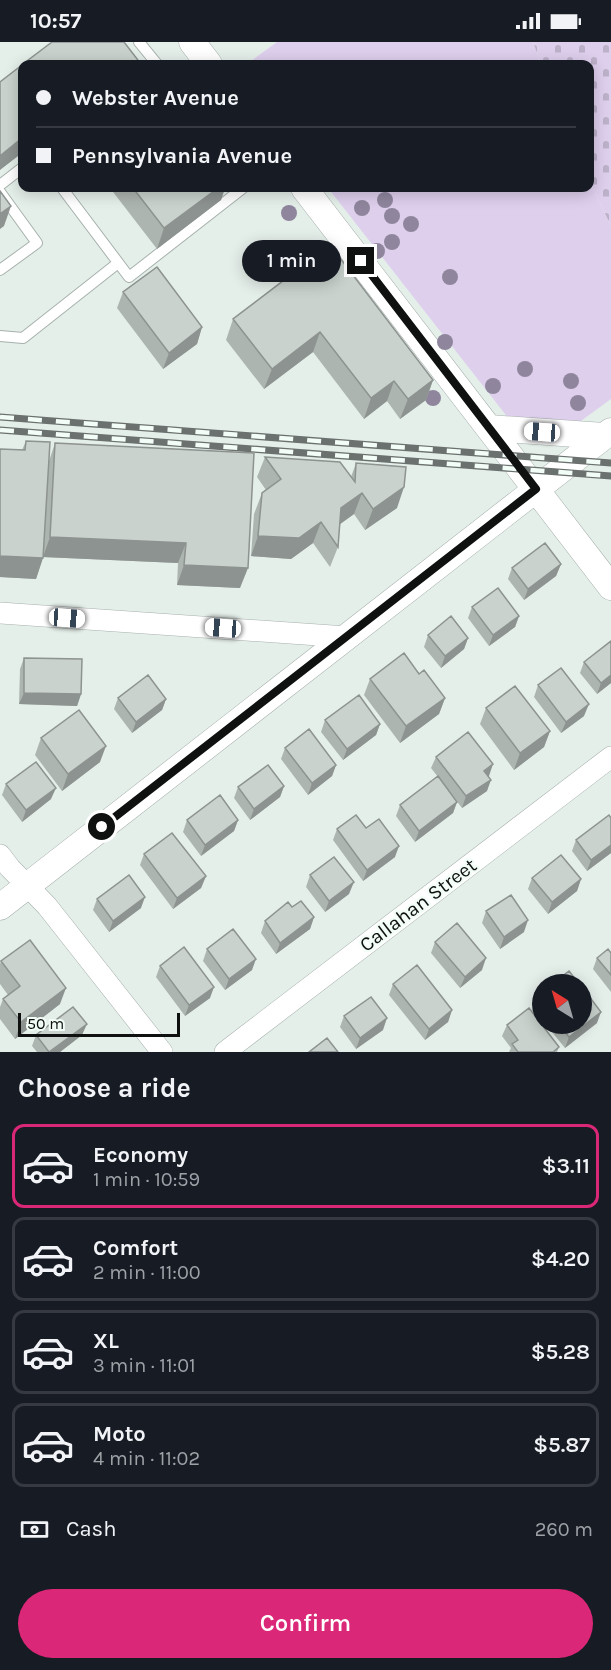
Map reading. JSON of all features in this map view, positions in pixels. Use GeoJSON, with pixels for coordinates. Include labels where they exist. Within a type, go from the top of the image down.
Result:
{"type":"FeatureCollection","features":[{"type":"Feature","properties":{"kind":"street"},"geometry":{"type":"LineString","coordinates":[[192,42],[206,60]]}},
{"type":"Feature","properties":{"kind":"street"},"geometry":{"type":"LineString","coordinates":[[307,192],[611,586]]}},
{"type":"Feature","properties":{"kind":"street"},"geometry":{"type":"LineString","coordinates":[[489,428],[607,433]]}},
{"type":"Feature","properties":{"kind":"street"},"geometry":{"type":"LineString","coordinates":[[0,907],[607,433]]}},
{"type":"Feature","properties":{"kind":"street"},"geometry":{"type":"LineString","coordinates":[[0,613],[347,637]]}},
{"type":"Feature","properties":{"kind":"street","name":"Callahan Street"},"geometry":{"type":"LineString","coordinates":[[225,1052],[611,757]]}},
{"type":"Feature","properties":{"kind":"street"},"geometry":{"type":"LineString","coordinates":[[0,855],[47,906],[162,1052]]}},
{"type":"Feature","properties":{"kind":"lane"},"geometry":{"type":"LineString","coordinates":[[139,42],[154,60]]}},
{"type":"Feature","properties":{"kind":"lane"},"geometry":{"type":"LineString","coordinates":[[0,185],[18,171]]}},
{"type":"Feature","properties":{"kind":"lane"},"geometry":{"type":"LineString","coordinates":[[0,192],[36,243],[0,270]]}},
{"type":"Feature","properties":{"kind":"lane"},"geometry":{"type":"LineString","coordinates":[[65,192],[129,277],[238,192]]}},
{"type":"Feature","properties":{"kind":"lane"},"geometry":{"type":"LineString","coordinates":[[0,336],[23,338],[118,263]]}},
{"type":"Feature","properties":{"kind":"green space"},"geometry":{"type":"Polygon","coordinates":[[[277,42],[533,42],[540,60],[252,60],[277,42]]]}},
{"type":"Feature","properties":{"kind":"green space"},"geometry":{"type":"Polygon","coordinates":[[[533,42],[611,42],[611,226],[594,190],[594,60],[540,60],[533,42]]]}},
{"type":"Feature","properties":{"kind":"green space"},"geometry":{"type":"Polygon","coordinates":[[[594,190],[611,226],[611,399],[574,426],[513,424],[331,192],[594,190]]]}},
{"type":"Feature","properties":{"kind":"building"},"geometry":{"type":"Polygon","coordinates":[[[52,42],[124,42],[138,60],[28,60],[52,42]]]}},
{"type":"Feature","properties":{"kind":"building"},"geometry":{"type":"Polygon","coordinates":[[[18,68],[18,141],[0,156],[0,82],[18,68]]]}},
{"type":"Feature","properties":{"kind":"building"},"geometry":{"type":"Polygon","coordinates":[[[0,191],[11,206],[0,214],[0,191]]]}},
{"type":"Feature","properties":{"kind":"building"},"geometry":{"type":"Polygon","coordinates":[[[136,192],[213,192],[164,228],[136,192]]]}},
{"type":"Feature","properties":{"kind":"building"},"geometry":{"type":"Polygon","coordinates":[[[330,245],[433,380],[408,399],[394,381],[371,398],[320,332],[272,369],[233,319],[330,245]]]}},
{"type":"Feature","properties":{"kind":"building"},"geometry":{"type":"Polygon","coordinates":[[[157,267],[202,327],[169,353],[123,292],[157,267]]]}},
{"type":"Feature","properties":{"kind":"building"},"geometry":{"type":"Polygon","coordinates":[[[26,441],[50,442],[43,558],[0,556],[0,449],[25,450],[26,441]]]}},
{"type":"Feature","properties":{"kind":"building"},"geometry":{"type":"Polygon","coordinates":[[[55,443],[254,453],[248,568],[184,565],[186,543],[50,537],[55,443]]]}},
{"type":"Feature","properties":{"kind":"building"},"geometry":{"type":"Polygon","coordinates":[[[265,457],[340,462],[355,482],[356,463],[406,467],[404,487],[373,509],[362,493],[341,508],[338,547],[321,522],[299,538],[258,536],[262,493],[281,479],[265,457]]]}},
{"type":"Feature","properties":{"kind":"building"},"geometry":{"type":"Polygon","coordinates":[[[545,543],[561,564],[528,589],[512,568],[545,543]]]}},
{"type":"Feature","properties":{"kind":"building"},"geometry":{"type":"Polygon","coordinates":[[[498,588],[519,616],[493,635],[472,607],[498,588]]]}},
{"type":"Feature","properties":{"kind":"building"},"geometry":{"type":"Polygon","coordinates":[[[451,616],[468,638],[445,656],[428,635],[451,616]]]}},
{"type":"Feature","properties":{"kind":"building"},"geometry":{"type":"Polygon","coordinates":[[[611,641],[611,675],[601,683],[584,662],[611,641]]]}},
{"type":"Feature","properties":{"kind":"building"},"geometry":{"type":"Polygon","coordinates":[[[404,653],[419,674],[424,670],[445,698],[406,726],[370,679],[404,653]]]}},
{"type":"Feature","properties":{"kind":"building"},"geometry":{"type":"Polygon","coordinates":[[[24,658],[82,659],[81,694],[24,693],[24,658]]]}},
{"type":"Feature","properties":{"kind":"building"},"geometry":{"type":"Polygon","coordinates":[[[561,668],[589,704],[566,722],[538,685],[561,668]]]}},
{"type":"Feature","properties":{"kind":"building"},"geometry":{"type":"Polygon","coordinates":[[[148,675],[166,699],[136,722],[118,698],[148,675]]]}},
{"type":"Feature","properties":{"kind":"building"},"geometry":{"type":"Polygon","coordinates":[[[515,686],[550,731],[520,753],[486,708],[515,686]]]}},
{"type":"Feature","properties":{"kind":"building"},"geometry":{"type":"Polygon","coordinates":[[[359,695],[380,724],[347,749],[325,720],[359,695]]]}},
{"type":"Feature","properties":{"kind":"building"},"geometry":{"type":"Polygon","coordinates":[[[79,710],[106,746],[68,774],[41,738],[79,710]]]}},
{"type":"Feature","properties":{"kind":"building"},"geometry":{"type":"Polygon","coordinates":[[[309,729],[336,765],[312,783],[285,748],[309,729]]]}},
{"type":"Feature","properties":{"kind":"building"},"geometry":{"type":"Polygon","coordinates":[[[468,732],[493,764],[484,771],[491,780],[466,796],[436,757],[468,732]]]}},
{"type":"Feature","properties":{"kind":"building"},"geometry":{"type":"Polygon","coordinates":[[[36,762],[56,788],[26,810],[6,784],[36,762]]]}},
{"type":"Feature","properties":{"kind":"building"},"geometry":{"type":"Polygon","coordinates":[[[268,765],[284,786],[254,809],[238,787],[268,765]]]}},
{"type":"Feature","properties":{"kind":"building"},"geometry":{"type":"Polygon","coordinates":[[[438,776],[457,802],[419,831],[400,805],[438,776]]]}},
{"type":"Feature","properties":{"kind":"building"},"geometry":{"type":"Polygon","coordinates":[[[220,795],[238,820],[205,845],[187,820],[220,795]]]}},
{"type":"Feature","properties":{"kind":"building"},"geometry":{"type":"Polygon","coordinates":[[[356,815],[366,828],[379,819],[399,846],[367,870],[337,829],[356,815]]]}},
{"type":"Feature","properties":{"kind":"building"},"geometry":{"type":"Polygon","coordinates":[[[609,815],[611,845],[591,860],[576,840],[609,815]]]}},
{"type":"Feature","properties":{"kind":"building"},"geometry":{"type":"Polygon","coordinates":[[[172,833],[206,876],[177,898],[144,854],[172,833]]]}},
{"type":"Feature","properties":{"kind":"building"},"geometry":{"type":"Polygon","coordinates":[[[561,855],[581,879],[552,902],[532,878],[561,855]]]}},
{"type":"Feature","properties":{"kind":"building"},"geometry":{"type":"Polygon","coordinates":[[[334,857],[354,882],[329,901],[310,875],[334,857]]]}},
{"type":"Feature","properties":{"kind":"building"},"geometry":{"type":"Polygon","coordinates":[[[129,875],[145,897],[113,921],[97,899],[129,875]]]}},
{"type":"Feature","properties":{"kind":"building"},"geometry":{"type":"Polygon","coordinates":[[[511,895],[528,920],[504,937],[486,911],[511,895]]]}},
{"type":"Feature","properties":{"kind":"building"},"geometry":{"type":"Polygon","coordinates":[[[301,901],[314,917],[280,943],[265,921],[288,902],[292,907],[301,901]]]}},
{"type":"Feature","properties":{"kind":"building"},"geometry":{"type":"Polygon","coordinates":[[[457,923],[486,958],[465,977],[435,942],[457,923]]]}},
{"type":"Feature","properties":{"kind":"building"},"geometry":{"type":"Polygon","coordinates":[[[233,929],[256,959],[229,979],[207,949],[233,929]]]}},
{"type":"Feature","properties":{"kind":"building"},"geometry":{"type":"Polygon","coordinates":[[[30,940],[66,988],[21,1022],[3,999],[20,986],[1,961],[30,940]]]}},
{"type":"Feature","properties":{"kind":"building"},"geometry":{"type":"Polygon","coordinates":[[[184,947],[214,987],[189,1005],[160,966],[184,947]]]}},
{"type":"Feature","properties":{"kind":"building"},"geometry":{"type":"Polygon","coordinates":[[[608,949],[611,953],[611,975],[597,958],[608,949]]]}},
{"type":"Feature","properties":{"kind":"building"},"geometry":{"type":"Polygon","coordinates":[[[417,965],[452,1010],[429,1029],[393,984],[417,965]]]}},
{"type":"Feature","properties":{"kind":"building"},"geometry":{"type":"Polygon","coordinates":[[[371,997],[387,1018],[360,1038],[344,1016],[371,997]]]}},
{"type":"Feature","properties":{"kind":"building"},"geometry":{"type":"Polygon","coordinates":[[[592,1000],[601,1012],[592,1019],[592,1000]]]}},
{"type":"Feature","properties":{"kind":"building"},"geometry":{"type":"Polygon","coordinates":[[[73,1007],[87,1024],[49,1052],[36,1035],[73,1007]]]}},
{"type":"Feature","properties":{"kind":"building"},"geometry":{"type":"Polygon","coordinates":[[[529,1008],[532,1012],[532,1034],[549,1034],[559,1047],[553,1052],[518,1052],[512,1044],[518,1040],[507,1025],[529,1008]]]}},
{"type":"Feature","properties":{"kind":"building"},"geometry":{"type":"Polygon","coordinates":[[[327,1038],[338,1052],[309,1052],[327,1038]]]}},
{"type":"Feature","properties":{"kind":"railway"},"geometry":{"type":"LineString","coordinates":[[0,417],[611,463]]}},
{"type":"Feature","properties":{"kind":"railway"},"geometry":{"type":"LineString","coordinates":[[0,430],[611,476]]}},
{"type":"Feature","properties":{"kind":"route"},"geometry":{"type":"LineString","coordinates":[[102,827],[536,489],[361,261]]}}]}
